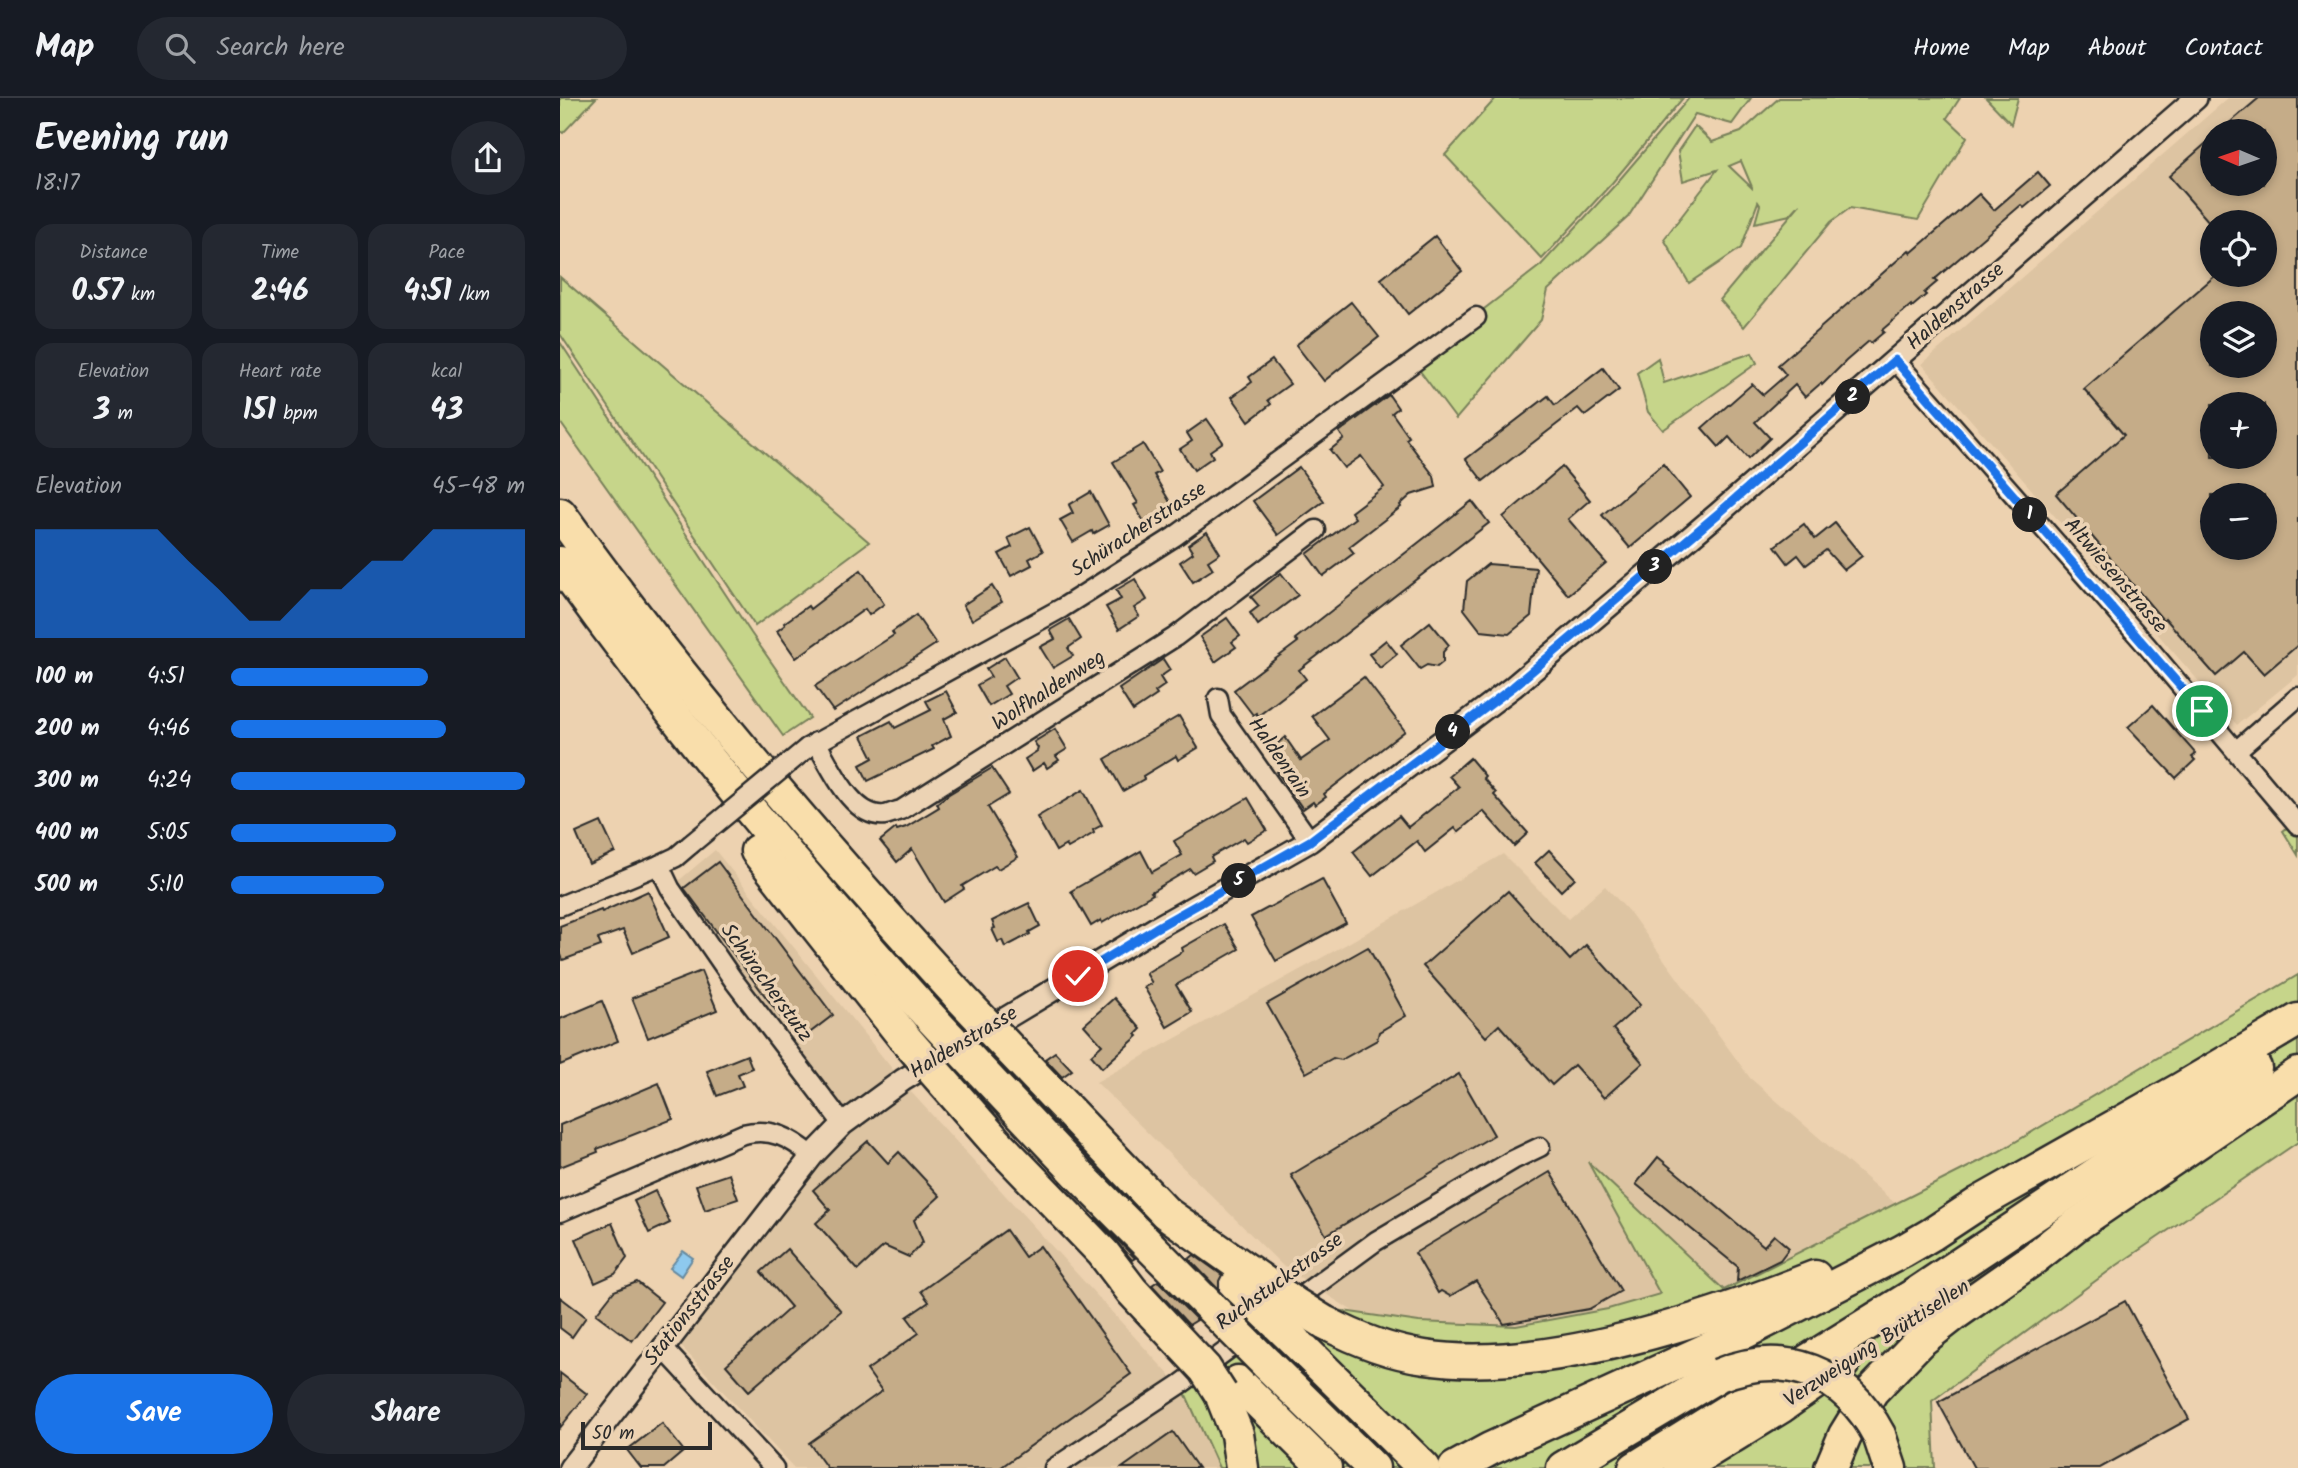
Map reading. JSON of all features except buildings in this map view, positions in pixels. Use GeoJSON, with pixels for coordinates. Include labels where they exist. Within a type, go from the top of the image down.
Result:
{"type":"FeatureCollection","features":[{"type":"Feature","properties":{"kind":"highway"},"geometry":{"type":"LineString","coordinates":[[560,514],[708,708],[826,848],[960,996],[1166,1213],[1415,1460]]}},
{"type":"Feature","properties":{"kind":"highway"},"geometry":{"type":"LineString","coordinates":[[560,563],[629,660],[751,813],[930,1017],[1081,1177],[1373,1468]]}},
{"type":"Feature","properties":{"kind":"highway"},"geometry":{"type":"LineString","coordinates":[[560,590],[615,669],[819,932],[995,1141],[1103,1253],[1140,1282],[1229,1388],[1325,1468]]}},
{"type":"Feature","properties":{"kind":"highway"},"geometry":{"type":"LineString","coordinates":[[1455,1468],[1490,1449],[1680,1363],[1784,1312],[1932,1234],[1979,1203],[2298,1020]]}},
{"type":"Feature","properties":{"kind":"highway"},"geometry":{"type":"LineString","coordinates":[[1635,1468],[1823,1353],[2001,1238],[2273,1056],[2298,1034]]}},
{"type":"Feature","properties":{"kind":"highway"},"geometry":{"type":"LineString","coordinates":[[1831,1468],[1856,1415],[1872,1391],[1902,1357],[1947,1320],[2076,1225],[2298,1074]]}},
{"type":"Feature","properties":{"kind":"highway"},"geometry":{"type":"LineString","coordinates":[[1166,1213],[1295,1304],[1324,1322],[1373,1345],[1425,1357],[1493,1360],[1556,1352],[1662,1329],[1742,1305],[1824,1273],[1927,1224],[1979,1203]]}},
{"type":"Feature","properties":{"kind":"highway","name":"Verzweigung Brüttisellen"},"geometry":{"type":"LineString","coordinates":[[1681,1468],[1782,1406],[1853,1356],[2024,1247],[2076,1225]]}},
{"type":"Feature","properties":{"kind":"highway"},"geometry":{"type":"LineString","coordinates":[[1563,1468],[1719,1375],[1743,1366],[1766,1363],[1785,1364],[1814,1372],[1832,1381],[1855,1399],[1868,1414],[1879,1435],[1890,1468]]}},
{"type":"Feature","properties":{"kind":"highway"},"geometry":{"type":"LineString","coordinates":[[1229,1388],[1242,1468]]}},
{"type":"Feature","properties":{"kind":"street","name":"Haldenstrasse"},"geometry":{"type":"LineString","coordinates":[[812,1156],[843,1124],[903,1080],[1156,928],[1310,841],[1513,687],[1710,521],[2196,98]]}},
{"type":"Feature","properties":{"kind":"street","name":"Schüracherstrasse"},"geometry":{"type":"LineString","coordinates":[[811,745],[1062,608],[1174,537],[1476,317]]}},
{"type":"Feature","properties":{"kind":"street","name":"Altwiesenstrasse"},"geometry":{"type":"LineString","coordinates":[[1895,360],[2298,825]]}},
{"type":"Feature","properties":{"kind":"street","name":"Wolfhaldenweg"},"geometry":{"type":"LineString","coordinates":[[811,745],[857,806],[870,813],[883,815],[901,810],[1175,637],[1315,530]]}},
{"type":"Feature","properties":{"kind":"street"},"geometry":{"type":"LineString","coordinates":[[2236,751],[2298,697]]}},
{"type":"Feature","properties":{"kind":"street","name":"Haldenrain"},"geometry":{"type":"LineString","coordinates":[[1218,698],[1221,715],[1310,841]]}},
{"type":"Feature","properties":{"kind":"street"},"geometry":{"type":"LineString","coordinates":[[560,906],[676,857],[811,745]]}},
{"type":"Feature","properties":{"kind":"street","name":"Schüracherstutz"},"geometry":{"type":"LineString","coordinates":[[659,865],[670,888],[734,981],[843,1124]]}},
{"type":"Feature","properties":{"kind":"street"},"geometry":{"type":"LineString","coordinates":[[560,1212],[743,1134],[755,1132],[780,1135],[798,1144],[812,1156]]}},
{"type":"Feature","properties":{"kind":"street","name":"Ruchstuckstrasse"},"geometry":{"type":"LineString","coordinates":[[1054,1468],[1181,1384],[1376,1241],[1513,1160],[1541,1147]]}},
{"type":"Feature","properties":{"kind":"street","name":"Stationsstrasse"},"geometry":{"type":"LineString","coordinates":[[570,1468],[812,1156]]}},
{"type":"Feature","properties":{"kind":"street"},"geometry":{"type":"LineString","coordinates":[[662,1347],[774,1468]]}},
{"type":"Feature","properties":{"kind":"shaded area"},"geometry":{"type":"Polygon","coordinates":[[[2228,98],[2298,98],[2298,675],[2237,725],[1922,364],[2200,122],[2200,196],[2277,196],[2277,119],[2204,119],[2228,98]]]}},
{"type":"Feature","properties":{"kind":"shaded area"},"geometry":{"type":"Polygon","coordinates":[[[715,850],[911,1092],[1184,1391],[1219,1468],[794,1468],[678,1343],[794,1197],[853,1128],[670,888],[715,850]]]}},
{"type":"Feature","properties":{"kind":"shaded area"},"geometry":{"type":"Polygon","coordinates":[[[1503,854],[1568,919],[1605,886],[1631,914],[1750,1078],[1897,1205],[1724,1290],[1590,1164],[1660,1294],[1608,1309],[1516,1326],[1419,1322],[1354,1312],[1284,1267],[1096,1082],[1345,945],[1503,854]]]}},
{"type":"Feature","properties":{"kind":"green space"},"geometry":{"type":"Polygon","coordinates":[[[560,98],[596,98],[563,133],[560,131],[560,98]]]}},
{"type":"Feature","properties":{"kind":"green space"},"geometry":{"type":"Polygon","coordinates":[[[1496,98],[1683,98],[1612,183],[1542,259],[1445,155],[1496,98]]]}},
{"type":"Feature","properties":{"kind":"green space"},"geometry":{"type":"Polygon","coordinates":[[[1689,98],[1751,98],[1732,124],[1695,114],[1628,217],[1548,290],[1541,320],[1456,419],[1414,363],[1541,265],[1615,185],[1689,98]]]}},
{"type":"Feature","properties":{"kind":"green space"},"geometry":{"type":"Polygon","coordinates":[[[1779,98],[1960,98],[1947,118],[1967,137],[1918,220],[1850,208],[1831,222],[1744,327],[1720,300],[1800,204],[1790,215],[1755,223],[1760,205],[1758,202],[1741,248],[1689,283],[1664,239],[1717,170],[1683,181],[1678,151],[1695,126],[1712,142],[1741,132],[1779,98]],[[1741,161],[1729,166],[1752,188],[1741,161]]]}},
{"type":"Feature","properties":{"kind":"green space"},"geometry":{"type":"Polygon","coordinates":[[[1986,98],[2018,98],[2011,124],[1986,98]]]}},
{"type":"Feature","properties":{"kind":"green space"},"geometry":{"type":"Polygon","coordinates":[[[560,277],[869,542],[755,626],[560,334],[560,277]]]}},
{"type":"Feature","properties":{"kind":"green space"},"geometry":{"type":"Polygon","coordinates":[[[560,342],[810,718],[783,736],[560,422],[560,342]]]}},
{"type":"Feature","properties":{"kind":"green space"},"geometry":{"type":"Polygon","coordinates":[[[1752,353],[1757,363],[1663,430],[1648,412],[1637,373],[1658,358],[1664,383],[1752,353]]]}},
{"type":"Feature","properties":{"kind":"green space"},"geometry":{"type":"Polygon","coordinates":[[[2298,819],[2298,855],[2283,831],[2298,819]]]}},
{"type":"Feature","properties":{"kind":"green space"},"geometry":{"type":"Polygon","coordinates":[[[2298,975],[2298,1142],[2113,1268],[1932,1401],[1935,1468],[1219,1468],[1181,1384],[1295,1304],[1419,1322],[1516,1326],[1608,1309],[1660,1294],[1588,1162],[1724,1290],[1998,1152],[2298,975]]]}},
{"type":"Feature","properties":{"kind":"water"},"geometry":{"type":"Polygon","coordinates":[[[683,1251],[693,1258],[681,1276],[670,1268],[683,1251]]]}},
{"type":"Feature","properties":{"kind":"route"},"geometry":{"type":"LineString","coordinates":[[1078,976],[1156,928],[1310,841],[1513,687],[1895,360],[2202,711]]}}]}
